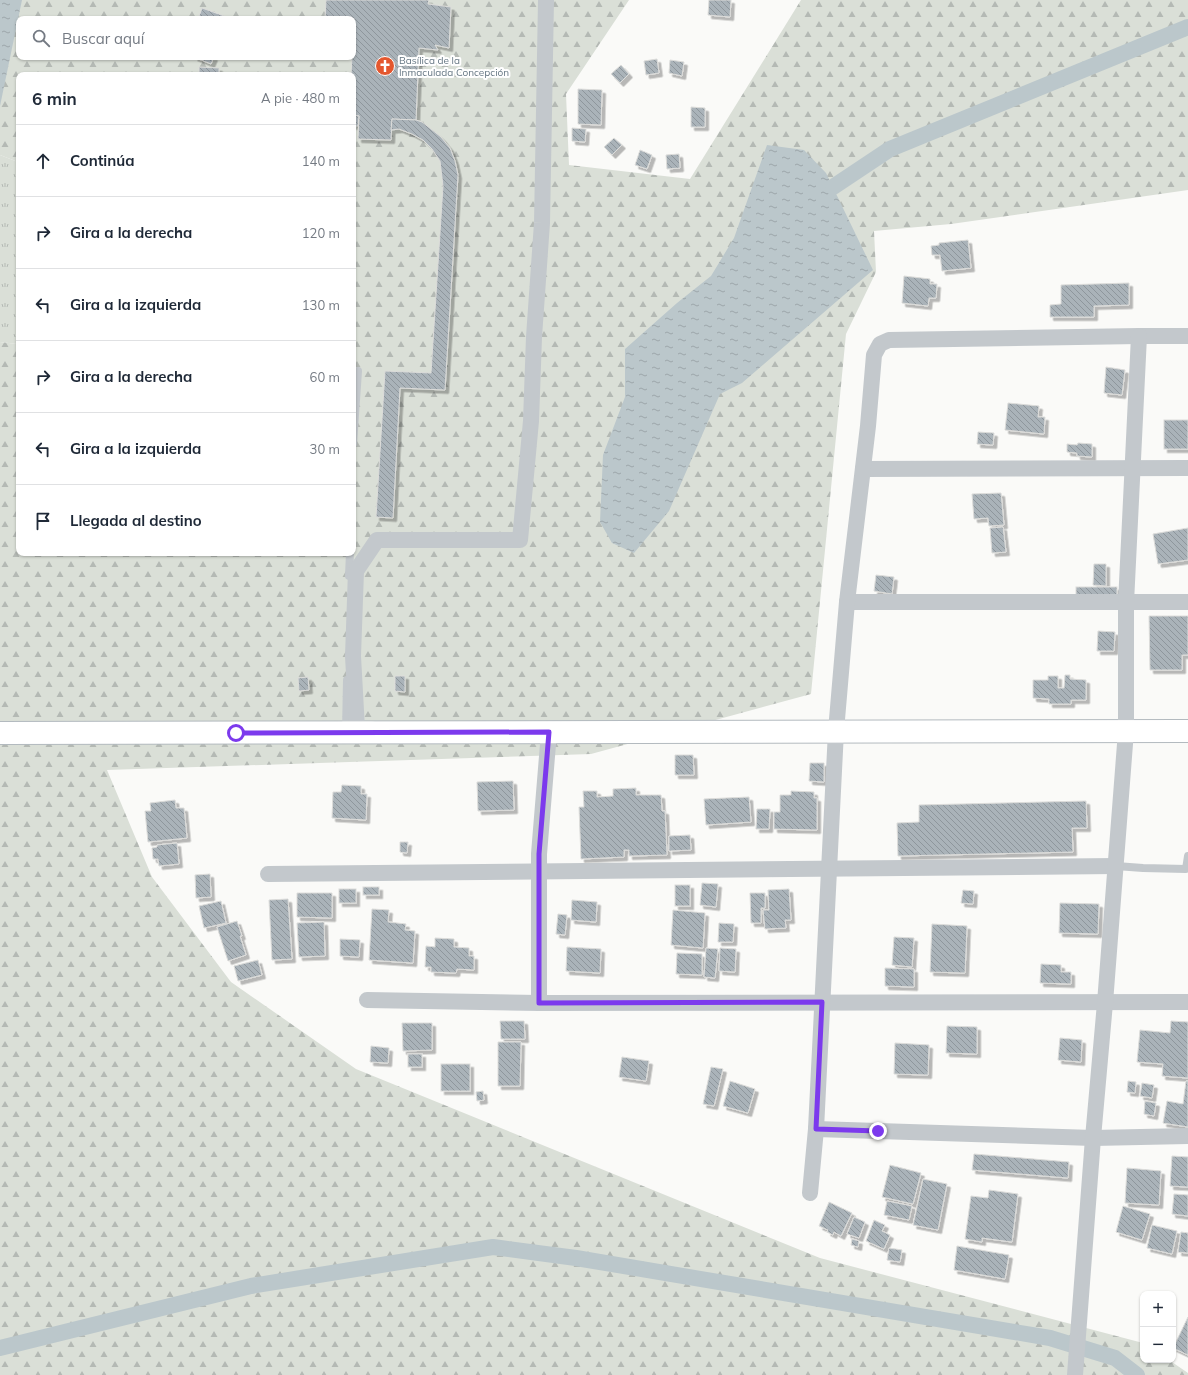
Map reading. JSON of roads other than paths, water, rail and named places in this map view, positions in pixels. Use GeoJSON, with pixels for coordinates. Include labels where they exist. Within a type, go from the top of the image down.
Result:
{"type":"FeatureCollection","features":[{"type":"Feature","properties":{"kind":"street"},"geometry":{"type":"LineString","coordinates":[[546,0],[542,223],[534,337],[531,421],[520,540],[377,540],[356,571],[353,656],[357,729],[453,727],[621,732]]}},
{"type":"Feature","properties":{"kind":"street"},"geometry":{"type":"LineString","coordinates":[[1076,1368],[1093,1138],[1106,1003],[1126,730],[1126,603],[1139,336]]}},
{"type":"Feature","properties":{"kind":"street"},"geometry":{"type":"LineString","coordinates":[[810,1193],[816,1129],[836,731],[847,602],[868,426],[874,355],[880,344],[889,340],[1188,336]]}},
{"type":"Feature","properties":{"kind":"street"},"geometry":{"type":"LineString","coordinates":[[863,468],[1188,468]]}},
{"type":"Feature","properties":{"kind":"street"},"geometry":{"type":"LineString","coordinates":[[847,602],[1188,602]]}},
{"type":"Feature","properties":{"kind":"street"},"geometry":{"type":"LineString","coordinates":[[0,733],[1188,731]]}},
{"type":"Feature","properties":{"kind":"street"},"geometry":{"type":"LineString","coordinates":[[539,1003],[539,854],[549,732]]}},
{"type":"Feature","properties":{"kind":"street"},"geometry":{"type":"LineString","coordinates":[[268,874],[1116,866]]}},
{"type":"Feature","properties":{"kind":"street"},"geometry":{"type":"LineString","coordinates":[[366,1000],[539,1003],[1188,1002]]}},
{"type":"Feature","properties":{"kind":"street"},"geometry":{"type":"LineString","coordinates":[[816,1129],[1093,1138],[1188,1136]]}},
{"type":"Feature","properties":{"kind":"lane"},"geometry":{"type":"LineString","coordinates":[[356,400],[358,371]]}},
{"type":"Feature","properties":{"kind":"lane"},"geometry":{"type":"LineString","coordinates":[[346,733],[350,556]]}},
{"type":"Feature","properties":{"kind":"lane"},"geometry":{"type":"LineString","coordinates":[[1116,866],[1186,869],[1188,856]]}},
{"type":"Feature","properties":{"kind":"water"},"geometry":{"type":"Polygon","coordinates":[[[0,0],[22,0],[19,16],[16,16],[16,29],[0,106],[0,0]]]}},
{"type":"Feature","properties":{"kind":"water"},"geometry":{"type":"Polygon","coordinates":[[[767,145],[804,150],[826,173],[873,270],[742,383],[720,394],[669,511],[634,553],[612,543],[600,522],[603,455],[625,397],[625,349],[677,303],[711,276],[734,238],[767,145]]]}},
{"type":"Feature","properties":{"kind":"waterway"},"geometry":{"type":"LineString","coordinates":[[833,187],[890,149],[1188,27]]}},
{"type":"Feature","properties":{"kind":"waterway"},"geometry":{"type":"LineString","coordinates":[[0,1348],[251,1286],[493,1247],[576,1258],[1050,1338],[1115,1358],[1137,1375]]}},
{"type":"Feature","properties":{"kind":"place","name":"Basílica de la Inmaculada Concepción"},"geometry":{"type":"Point","coordinates":[385,66]}}]}
